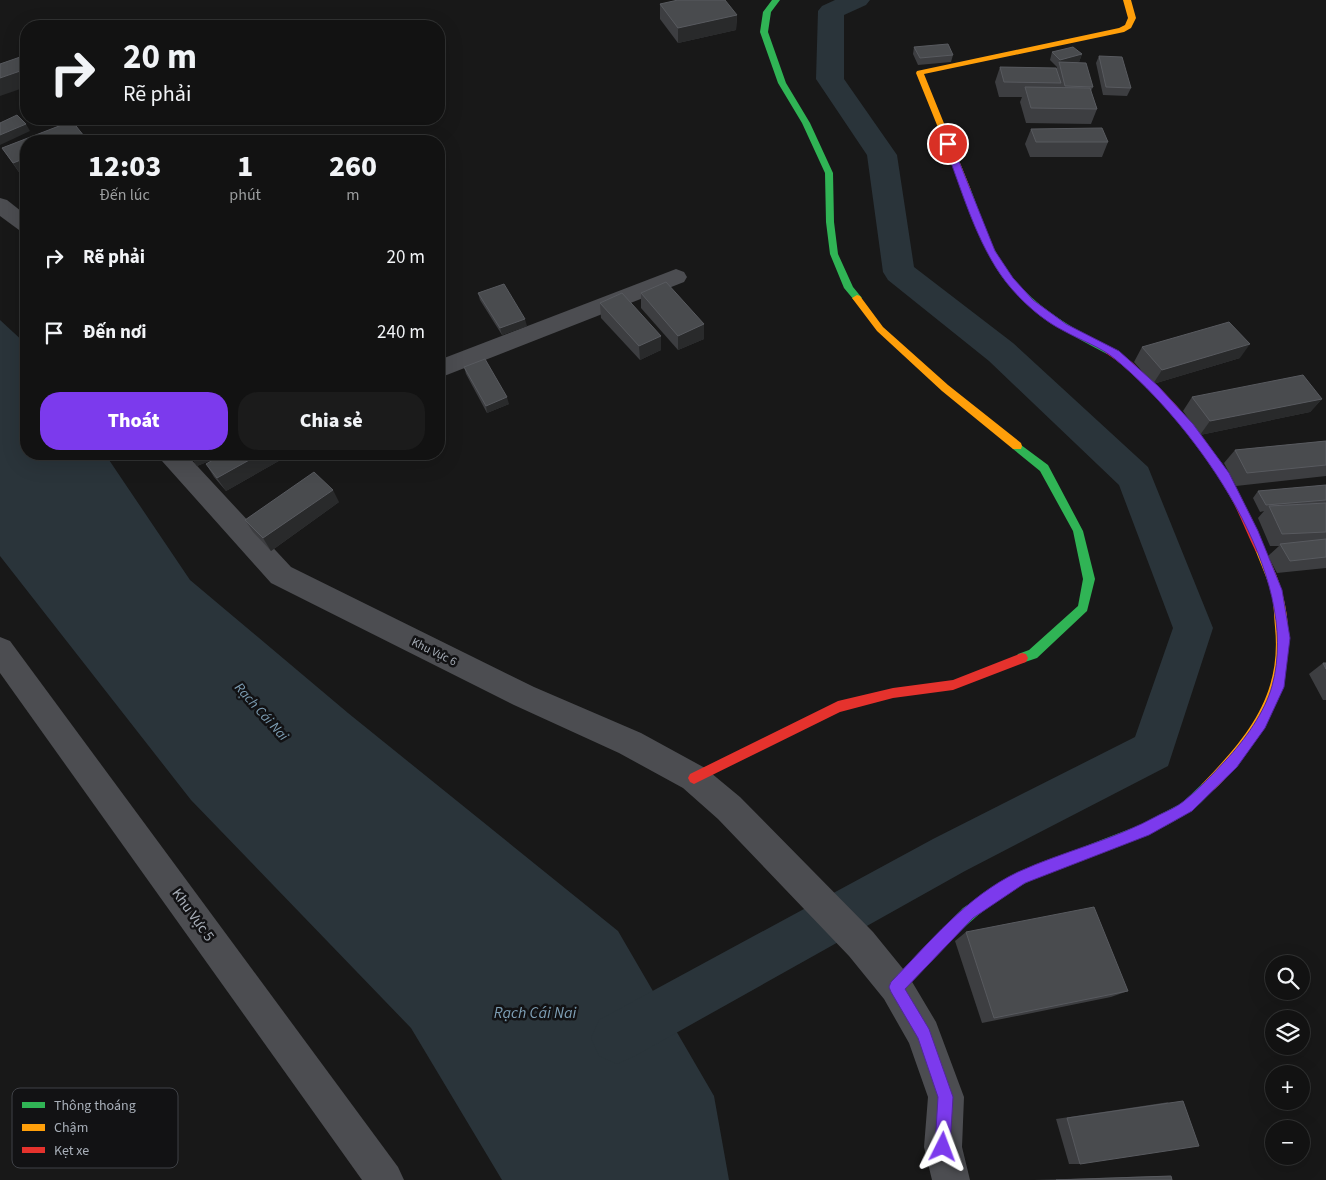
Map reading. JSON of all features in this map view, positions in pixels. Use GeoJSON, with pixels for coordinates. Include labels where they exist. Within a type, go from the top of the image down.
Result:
{"type":"FeatureCollection","features":[{"type":"Feature","properties":{"kind":"street"},"geometry":{"type":"LineString","coordinates":[[694,778],[838,707],[893,693],[953,685],[1033,654],[1083,608],[1089,579],[1078,532],[1044,468],[945,388],[880,329],[849,288],[834,254],[830,222],[829,173],[806,123],[782,83],[764,32],[767,12],[776,0]]}},
{"type":"Feature","properties":{"kind":"street"},"geometry":{"type":"LineString","coordinates":[[951,1180],[943,1147],[946,1097],[924,1034],[896,987],[968,913],[1020,878],[1144,830],[1187,807],[1232,762],[1260,724],[1278,687],[1284,638],[1276,590],[1253,531],[1225,476],[1189,427],[1155,388],[1115,354],[1062,327],[1030,302],[1009,280],[990,251],[920,73],[1121,30],[1128,26],[1132,18],[1127,0]]}},
{"type":"Feature","properties":{"kind":"street"},"geometry":{"type":"LineString","coordinates":[[0,205],[20,220]]}},
{"type":"Feature","properties":{"kind":"street"},"geometry":{"type":"LineString","coordinates":[[445,367],[676,277]]}},
{"type":"Feature","properties":{"kind":"street","name":"Khu Vực 6"},"geometry":{"type":"LineString","coordinates":[[177,460],[281,575],[524,696],[630,743],[694,778],[729,808],[861,944],[896,987]]}},
{"type":"Feature","properties":{"kind":"street","name":"Khu Vực 5"},"geometry":{"type":"LineString","coordinates":[[0,650],[385,1180]]}},
{"type":"Feature","properties":{"kind":"water","name":"Rạch Cái Nai"},"geometry":{"type":"Polygon","coordinates":[[[0,320],[20,338],[20,460],[109,460],[190,580],[348,713],[618,931],[714,1096],[729,1180],[502,1180],[411,1028],[191,800],[0,556],[0,320]]]}},
{"type":"Feature","properties":{"kind":"building"},"geometry":{"type":"Polygon","coordinates":[[[678,0],[725,0],[737,15],[678,28],[660,4],[678,0]]]}},
{"type":"Feature","properties":{"kind":"building"},"geometry":{"type":"Polygon","coordinates":[[[948,44],[953,55],[920,58],[914,47],[948,44]]]}},
{"type":"Feature","properties":{"kind":"building"},"geometry":{"type":"Polygon","coordinates":[[[1073,47],[1082,54],[1060,60],[1052,52],[1073,47]]]}},
{"type":"Feature","properties":{"kind":"building"},"geometry":{"type":"Polygon","coordinates":[[[1099,56],[1122,57],[1131,88],[1106,87],[1099,56]]]}},
{"type":"Feature","properties":{"kind":"building"},"geometry":{"type":"Polygon","coordinates":[[[20,57],[20,71],[0,78],[0,64],[20,57]]]}},
{"type":"Feature","properties":{"kind":"building"},"geometry":{"type":"Polygon","coordinates":[[[1059,62],[1086,63],[1093,87],[1065,86],[1059,62]]]}},
{"type":"Feature","properties":{"kind":"building"},"geometry":{"type":"Polygon","coordinates":[[[1000,67],[1056,68],[1061,83],[1004,82],[1000,67]]]}},
{"type":"Feature","properties":{"kind":"building"},"geometry":{"type":"Polygon","coordinates":[[[1025,87],[1090,88],[1097,109],[1031,108],[1025,87]]]}},
{"type":"Feature","properties":{"kind":"building"},"geometry":{"type":"Polygon","coordinates":[[[17,115],[20,118],[20,125],[24,125],[0,135],[0,123],[17,115]]]}},
{"type":"Feature","properties":{"kind":"building"},"geometry":{"type":"Polygon","coordinates":[[[62,125],[75,125],[83,135],[36,135],[62,125]]]}},
{"type":"Feature","properties":{"kind":"building"},"geometry":{"type":"Polygon","coordinates":[[[1102,128],[1108,142],[1036,142],[1031,129],[1102,128]]]}},
{"type":"Feature","properties":{"kind":"building"},"geometry":{"type":"Polygon","coordinates":[[[20,141],[20,160],[13,163],[2,148],[20,141]]]}},
{"type":"Feature","properties":{"kind":"building"},"geometry":{"type":"Polygon","coordinates":[[[666,282],[704,324],[678,336],[641,293],[666,282]]]}},
{"type":"Feature","properties":{"kind":"building"},"geometry":{"type":"Polygon","coordinates":[[[504,284],[525,319],[500,328],[478,293],[504,284]]]}},
{"type":"Feature","properties":{"kind":"building"},"geometry":{"type":"Polygon","coordinates":[[[622,293],[661,336],[639,346],[600,303],[622,293]]]}},
{"type":"Feature","properties":{"kind":"building"},"geometry":{"type":"Polygon","coordinates":[[[1229,322],[1250,344],[1162,370],[1142,347],[1229,322]]]}},
{"type":"Feature","properties":{"kind":"building"},"geometry":{"type":"Polygon","coordinates":[[[485,359],[507,397],[486,406],[464,367],[485,359]]]}},
{"type":"Feature","properties":{"kind":"building"},"geometry":{"type":"Polygon","coordinates":[[[1303,375],[1322,399],[1210,421],[1192,397],[1303,375]]]}},
{"type":"Feature","properties":{"kind":"building"},"geometry":{"type":"Polygon","coordinates":[[[1326,441],[1326,465],[1247,473],[1235,450],[1326,441]]]}},
{"type":"Feature","properties":{"kind":"building"},"geometry":{"type":"Polygon","coordinates":[[[213,460],[249,460],[217,478],[206,464],[213,460]]]}},
{"type":"Feature","properties":{"kind":"building"},"geometry":{"type":"Polygon","coordinates":[[[314,472],[333,490],[263,538],[245,520],[314,472]]]}},
{"type":"Feature","properties":{"kind":"building"},"geometry":{"type":"Polygon","coordinates":[[[1326,485],[1326,500],[1266,505],[1258,491],[1326,485]]]}},
{"type":"Feature","properties":{"kind":"building"},"geometry":{"type":"Polygon","coordinates":[[[1326,503],[1326,532],[1282,534],[1269,506],[1326,503]]]}},
{"type":"Feature","properties":{"kind":"building"},"geometry":{"type":"Polygon","coordinates":[[[1326,539],[1326,557],[1290,561],[1280,544],[1326,539]]]}},
{"type":"Feature","properties":{"kind":"building"},"geometry":{"type":"Polygon","coordinates":[[[1094,907],[1128,991],[994,1018],[966,932],[1094,907]]]}},
{"type":"Feature","properties":{"kind":"building"},"geometry":{"type":"Polygon","coordinates":[[[1183,1101],[1199,1146],[1080,1164],[1067,1118],[1183,1101]]]}},
{"type":"Feature","properties":{"kind":"building"},"geometry":{"type":"Polygon","coordinates":[[[1171,1176],[1172,1180],[1056,1180],[1171,1176]]]}},
{"type":"Feature","properties":{"kind":"waterway"},"geometry":{"type":"LineString","coordinates":[[617,1038],[949,855],[1152,751],[1193,628],[1135,477],[1001,352],[899,272],[882,155],[830,79],[831,11],[857,0]]}},
{"type":"Feature","properties":{"kind":"traffic: fast"},"geometry":{"type":"LineString","coordinates":[[776,0],[767,12],[764,32],[782,83],[806,123],[829,173],[830,222],[834,254],[849,288],[857,298]]}},
{"type":"Feature","properties":{"kind":"traffic: fast"},"geometry":{"type":"LineString","coordinates":[[967,190],[987,243],[1001,268],[1013,284],[1042,311],[1075,333],[1110,352]]}},
{"type":"Feature","properties":{"kind":"traffic: fast"},"geometry":{"type":"LineString","coordinates":[[1017,446],[1044,468],[1078,531],[1089,579],[1083,608],[1033,654],[1022,658]]}},
{"type":"Feature","properties":{"kind":"traffic: fast"},"geometry":{"type":"LineString","coordinates":[[896,987],[968,913],[1021,878],[1144,830],[1187,807],[1206,788]]}},
{"type":"Feature","properties":{"kind":"traffic: slow"},"geometry":{"type":"LineString","coordinates":[[967,190],[920,73],[1121,30],[1128,26],[1132,18],[1127,0]]}},
{"type":"Feature","properties":{"kind":"traffic: slow"},"geometry":{"type":"LineString","coordinates":[[857,298],[880,329],[945,388],[1017,446]]}},
{"type":"Feature","properties":{"kind":"traffic: slow"},"geometry":{"type":"LineString","coordinates":[[1206,788],[1241,750],[1255,731],[1267,711],[1276,690],[1281,667],[1283,642],[1276,591],[1260,549]]}},
{"type":"Feature","properties":{"kind":"traffic: jam"},"geometry":{"type":"LineString","coordinates":[[1110,352],[1157,391],[1176,411],[1209,453],[1238,500],[1260,549]]}},
{"type":"Feature","properties":{"kind":"traffic: jam"},"geometry":{"type":"LineString","coordinates":[[694,778],[838,707],[893,693],[953,685],[1022,658]]}},
{"type":"Feature","properties":{"kind":"route"},"geometry":{"type":"LineString","coordinates":[[943,1147],[946,1097],[924,1034],[896,987],[968,913],[1020,878],[1144,830],[1187,807],[1232,762],[1260,724],[1278,687],[1284,638],[1276,590],[1253,531],[1225,476],[1189,427],[1155,388],[1115,354],[1062,327],[1030,302],[1009,280],[990,251],[948,144]]}}]}
